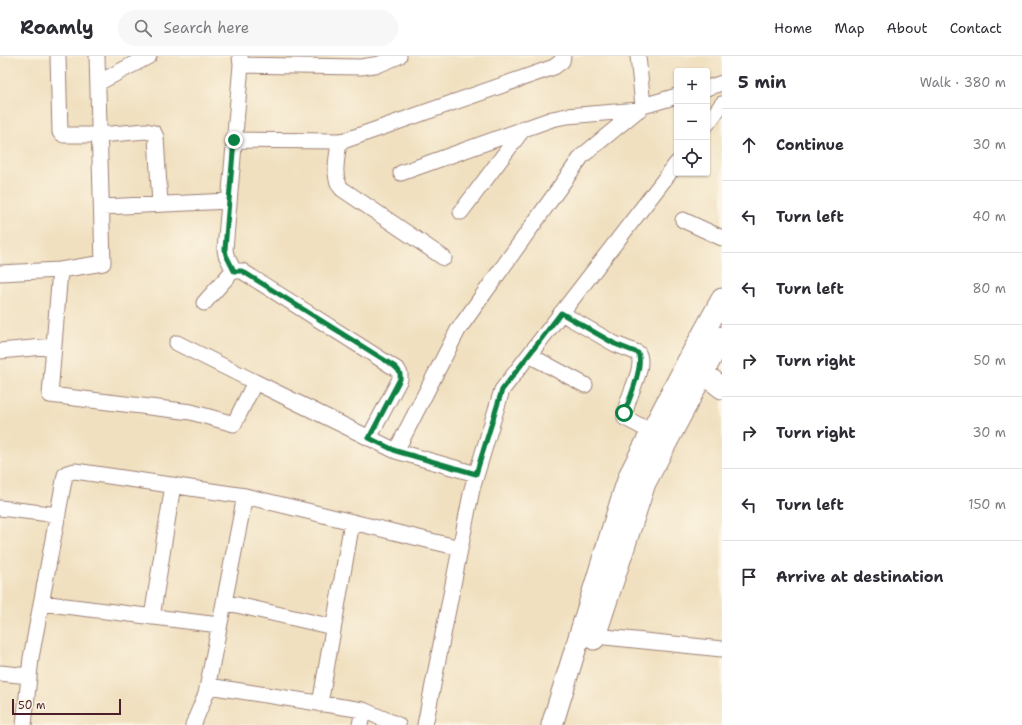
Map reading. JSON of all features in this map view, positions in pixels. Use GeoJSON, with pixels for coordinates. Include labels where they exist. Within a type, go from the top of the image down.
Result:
{"type":"FeatureCollection","features":[{"type":"Feature","properties":{"kind":"main road"},"geometry":{"type":"LineString","coordinates":[[557,725],[588,635],[645,483],[696,367],[722,299]]}},
{"type":"Feature","properties":{"kind":"main road"},"geometry":{"type":"LineString","coordinates":[[588,635],[620,501],[630,474],[652,432],[696,367],[722,337]]}},
{"type":"Feature","properties":{"kind":"main road"},"geometry":{"type":"LineString","coordinates":[[696,367],[722,388]]}},
{"type":"Feature","properties":{"kind":"street"},"geometry":{"type":"LineString","coordinates":[[58,56],[60,132],[64,135],[100,135],[146,131],[154,133],[156,137],[160,204]]}},
{"type":"Feature","properties":{"kind":"street"},"geometry":{"type":"LineString","coordinates":[[0,273],[60,270],[103,263],[97,56]]}},
{"type":"Feature","properties":{"kind":"street"},"geometry":{"type":"LineString","coordinates":[[98,83],[149,56]]}},
{"type":"Feature","properties":{"kind":"street"},"geometry":{"type":"LineString","coordinates":[[234,271],[226,255],[225,249],[240,61],[361,67],[380,64],[399,56]]}},
{"type":"Feature","properties":{"kind":"street"},"geometry":{"type":"LineString","coordinates":[[234,140],[339,141],[355,138],[554,67],[562,62],[562,56]]}},
{"type":"Feature","properties":{"kind":"street"},"geometry":{"type":"LineString","coordinates":[[638,56],[641,108]]}},
{"type":"Feature","properties":{"kind":"street"},"geometry":{"type":"LineString","coordinates":[[710,87],[722,83]]}},
{"type":"Feature","properties":{"kind":"street"},"geometry":{"type":"LineString","coordinates":[[400,173],[524,128],[560,117],[641,108],[674,97]]}},
{"type":"Feature","properties":{"kind":"street"},"geometry":{"type":"LineString","coordinates":[[710,120],[722,104]]}},
{"type":"Feature","properties":{"kind":"street"},"geometry":{"type":"LineString","coordinates":[[396,451],[458,330],[582,156],[641,108]]}},
{"type":"Feature","properties":{"kind":"street"},"geometry":{"type":"LineString","coordinates":[[462,212],[524,128]]}},
{"type":"Feature","properties":{"kind":"street"},"geometry":{"type":"LineString","coordinates":[[339,141],[336,174],[339,186],[444,258]]}},
{"type":"Feature","properties":{"kind":"street"},"geometry":{"type":"LineString","coordinates":[[426,725],[472,490],[502,390],[674,167]]}},
{"type":"Feature","properties":{"kind":"street"},"geometry":{"type":"LineString","coordinates":[[102,207],[229,201]]}},
{"type":"Feature","properties":{"kind":"street"},"geometry":{"type":"LineString","coordinates":[[683,220],[722,238]]}},
{"type":"Feature","properties":{"kind":"street"},"geometry":{"type":"LineString","coordinates":[[60,270],[50,395],[191,412],[234,424],[255,382]]}},
{"type":"Feature","properties":{"kind":"street"},"geometry":{"type":"LineString","coordinates":[[204,303],[234,271],[242,271],[398,370],[400,379],[369,438]]}},
{"type":"Feature","properties":{"kind":"street"},"geometry":{"type":"LineString","coordinates":[[561,313],[615,344],[638,353],[641,361],[635,385],[624,413],[625,418],[652,432]]}},
{"type":"Feature","properties":{"kind":"street"},"geometry":{"type":"LineString","coordinates":[[176,343],[396,451],[476,474]]}},
{"type":"Feature","properties":{"kind":"street"},"geometry":{"type":"LineString","coordinates":[[0,351],[54,346]]}},
{"type":"Feature","properties":{"kind":"street"},"geometry":{"type":"LineString","coordinates":[[529,355],[585,385]]}},
{"type":"Feature","properties":{"kind":"street"},"geometry":{"type":"LineString","coordinates":[[24,725],[31,654],[65,475],[70,471],[75,470],[245,496],[460,548]]}},
{"type":"Feature","properties":{"kind":"street"},"geometry":{"type":"LineString","coordinates":[[152,617],[173,485]]}},
{"type":"Feature","properties":{"kind":"street"},"geometry":{"type":"LineString","coordinates":[[193,725],[208,686],[245,496]]}},
{"type":"Feature","properties":{"kind":"street"},"geometry":{"type":"LineString","coordinates":[[0,508],[58,515]]}},
{"type":"Feature","properties":{"kind":"street"},"geometry":{"type":"LineString","coordinates":[[320,704],[352,522]]}},
{"type":"Feature","properties":{"kind":"street"},"geometry":{"type":"LineString","coordinates":[[224,602],[333,627]]}},
{"type":"Feature","properties":{"kind":"street"},"geometry":{"type":"LineString","coordinates":[[41,603],[219,625]]}},
{"type":"Feature","properties":{"kind":"street"},"geometry":{"type":"LineString","coordinates":[[588,635],[722,649]]}},
{"type":"Feature","properties":{"kind":"street"},"geometry":{"type":"LineString","coordinates":[[0,673],[29,676]]}},
{"type":"Feature","properties":{"kind":"street"},"geometry":{"type":"LineString","coordinates":[[208,686],[320,704],[361,718],[398,725]]}},
{"type":"Feature","properties":{"kind":"route"},"geometry":{"type":"LineString","coordinates":[[234,140],[225,249],[226,255],[234,271],[242,271],[394,366],[398,370],[400,379],[369,438],[396,451],[476,474],[502,390],[561,313],[615,344],[638,353],[641,361],[635,385],[624,413]]}}]}
